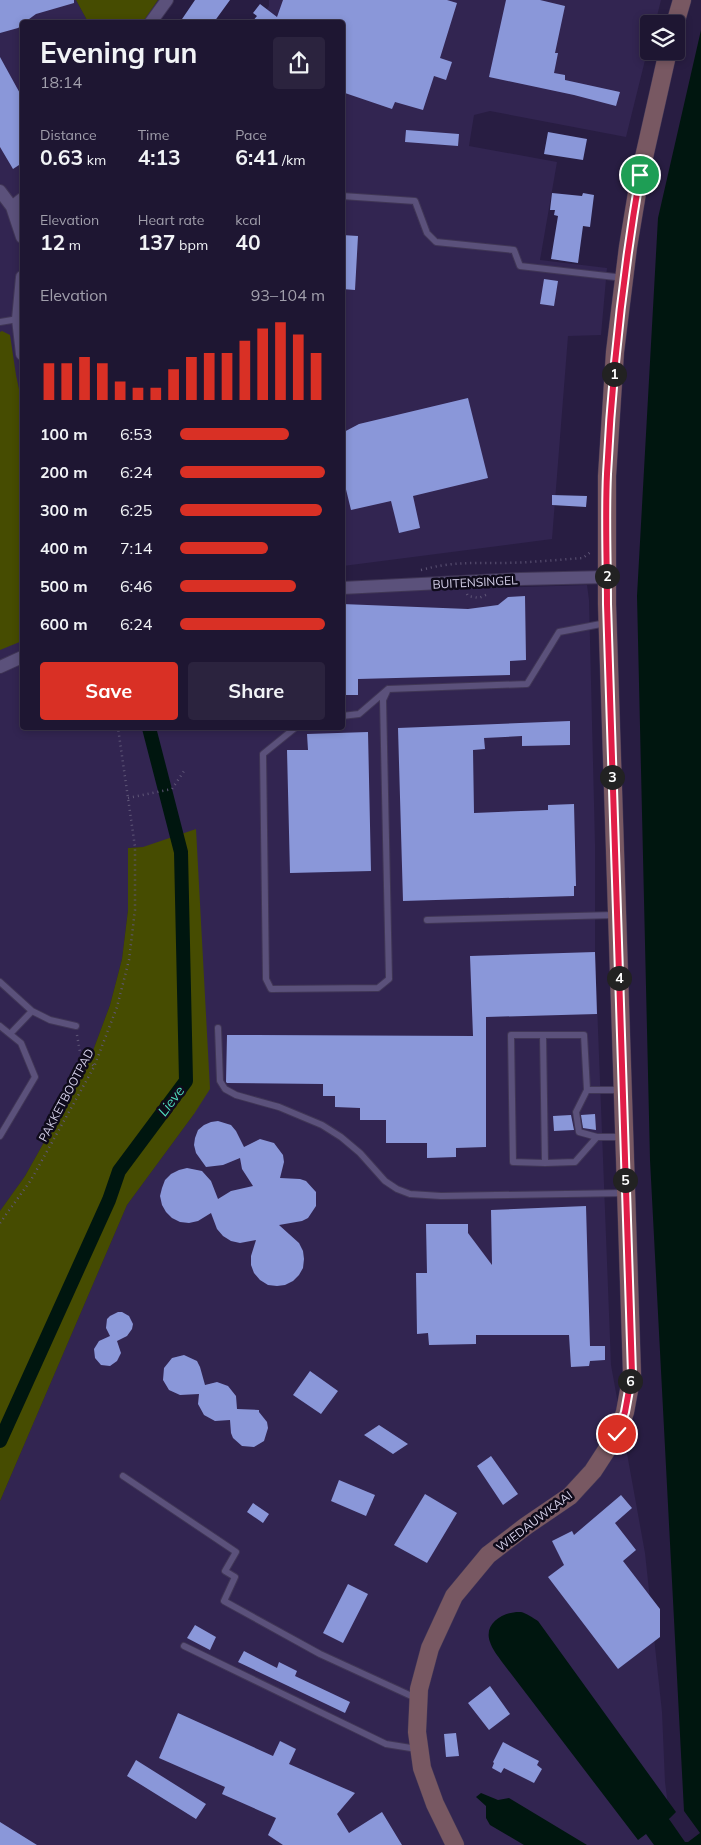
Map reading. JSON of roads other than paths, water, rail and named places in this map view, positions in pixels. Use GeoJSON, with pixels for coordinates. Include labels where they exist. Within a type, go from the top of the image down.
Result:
{"type":"FeatureCollection","features":[{"type":"Feature","properties":{"kind":"main road"},"geometry":{"type":"LineString","coordinates":[[678,15],[682,0]]}},
{"type":"Feature","properties":{"kind":"main road","name":"WIEDAUWKAAI"},"geometry":{"type":"LineString","coordinates":[[455,1845],[435,1804],[422,1768],[419,1750],[417,1732],[419,1688],[430,1648],[454,1596],[488,1556],[526,1526],[570,1496],[593,1471],[617,1434],[625,1412],[632,1374],[607,623],[607,476],[615,352],[624,278],[640,175],[666,60]]}},
{"type":"Feature","properties":{"kind":"street"},"geometry":{"type":"LineString","coordinates":[[152,20],[166,0]]}},
{"type":"Feature","properties":{"kind":"street"},"geometry":{"type":"LineString","coordinates":[[0,191],[12,207],[20,231]]}},
{"type":"Feature","properties":{"kind":"street"},"geometry":{"type":"LineString","coordinates":[[12,207],[20,201]]}},
{"type":"Feature","properties":{"kind":"street"},"geometry":{"type":"LineString","coordinates":[[20,298],[18,319],[20,336]]}},
{"type":"Feature","properties":{"kind":"street","name":"BUITENSINGEL"},"geometry":{"type":"LineString","coordinates":[[345,588],[520,579],[607,577]]}},
{"type":"Feature","properties":{"kind":"street"},"geometry":{"type":"LineString","coordinates":[[0,667],[20,658]]}},
{"type":"Feature","properties":{"kind":"lane"},"geometry":{"type":"LineString","coordinates":[[345,196],[415,201],[427,233],[436,242],[514,250],[520,266],[624,278]]}},
{"type":"Feature","properties":{"kind":"lane"},"geometry":{"type":"LineString","coordinates":[[0,322],[18,319]]}},
{"type":"Feature","properties":{"kind":"lane"},"geometry":{"type":"LineString","coordinates":[[345,716],[359,714],[388,689],[527,684],[558,632],[607,623]]}},
{"type":"Feature","properties":{"kind":"lane"},"geometry":{"type":"LineString","coordinates":[[292,730],[262,754],[266,979],[271,989],[378,988],[389,978],[383,700],[388,689]]}},
{"type":"Feature","properties":{"kind":"lane"},"geometry":{"type":"LineString","coordinates":[[427,920],[617,915]]}},
{"type":"Feature","properties":{"kind":"lane"},"geometry":{"type":"LineString","coordinates":[[0,982],[32,1011],[50,1020],[76,1026]]}},
{"type":"Feature","properties":{"kind":"lane"},"geometry":{"type":"LineString","coordinates":[[10,1034],[32,1011]]}},
{"type":"Feature","properties":{"kind":"lane"},"geometry":{"type":"LineString","coordinates":[[0,1026],[21,1043],[35,1076],[0,1136]]}},
{"type":"Feature","properties":{"kind":"lane"},"geometry":{"type":"LineString","coordinates":[[218,1028],[220,1081],[225,1089],[236,1095],[279,1107],[322,1126],[341,1137],[360,1153],[385,1181],[397,1189],[410,1194],[440,1196],[626,1193]]}},
{"type":"Feature","properties":{"kind":"lane"},"geometry":{"type":"LineString","coordinates":[[597,1137],[575,1162],[513,1162],[510,1035],[584,1035],[587,1090],[576,1112],[579,1132],[597,1137],[624,1137]]}},
{"type":"Feature","properties":{"kind":"lane"},"geometry":{"type":"LineString","coordinates":[[543,1035],[545,1163]]}},
{"type":"Feature","properties":{"kind":"lane"},"geometry":{"type":"LineString","coordinates":[[587,1090],[622,1090]]}},
{"type":"Feature","properties":{"kind":"lane"},"geometry":{"type":"LineString","coordinates":[[124,1476],[236,1552],[225,1571],[235,1577],[224,1601],[320,1654],[419,1699]]}},
{"type":"Feature","properties":{"kind":"lane"},"geometry":{"type":"LineString","coordinates":[[184,1646],[386,1744],[419,1750]]}},
{"type":"Feature","properties":{"kind":"waterway","name":"Lieve"},"geometry":{"type":"LineString","coordinates":[[0,1441],[109,1200],[119,1171],[186,1081],[181,852],[150,730]]}}]}
